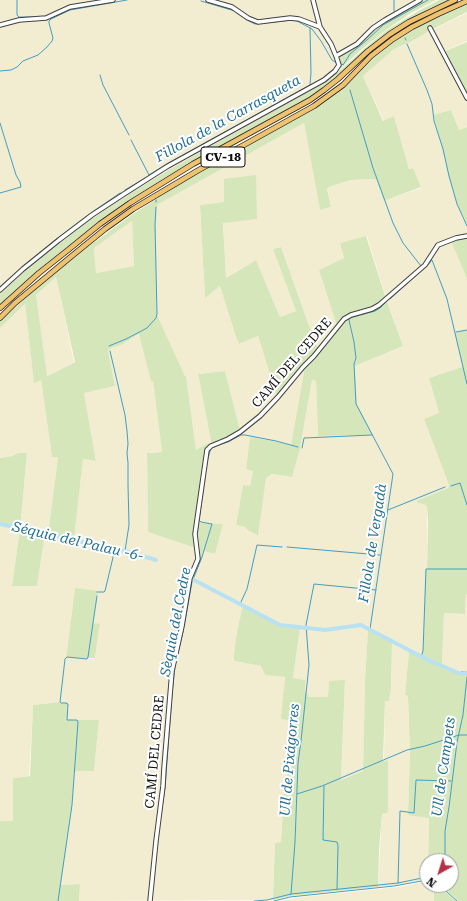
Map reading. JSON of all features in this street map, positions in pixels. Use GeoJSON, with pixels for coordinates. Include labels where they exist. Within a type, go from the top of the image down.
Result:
{"type":"FeatureCollection","features":[{"type":"Feature","properties":{"kind":"main road","name":"CV-18"},"geometry":{"type":"LineString","coordinates":[[0,308],[39,273],[100,224],[130,203],[194,164],[310,100],[338,79],[368,51],[390,34],[410,22],[455,0]]}},
{"type":"Feature","properties":{"kind":"main road","name":"CV-18"},"geometry":{"type":"LineString","coordinates":[[0,318],[21,298],[67,260],[133,209],[197,171],[314,106],[343,84],[371,56],[393,39],[412,27],[467,1]]}},
{"type":"Feature","properties":{"kind":"street"},"geometry":{"type":"LineString","coordinates":[[0,25],[18,20],[46,18],[70,8],[113,0]]}},
{"type":"Feature","properties":{"kind":"street"},"geometry":{"type":"LineString","coordinates":[[208,0],[232,7],[248,18],[258,22],[290,18],[300,19],[320,27]]}},
{"type":"Feature","properties":{"kind":"street"},"geometry":{"type":"LineString","coordinates":[[0,290],[59,240],[92,215],[124,194],[168,166],[324,80],[337,69],[339,64],[331,44],[320,27],[313,0]]}},
{"type":"Feature","properties":{"kind":"street"},"geometry":{"type":"LineString","coordinates":[[336,56],[352,47],[373,28],[420,0]]}},
{"type":"Feature","properties":{"kind":"street"},"geometry":{"type":"LineString","coordinates":[[430,28],[467,98]]}},
{"type":"Feature","properties":{"kind":"street","name":"CAMÍ DEL CEDRE"},"geometry":{"type":"LineString","coordinates":[[150,901],[163,786],[172,671],[182,626],[190,578],[198,559],[195,534],[207,450],[211,446],[240,432],[260,416],[314,356],[344,319],[350,315],[372,309],[379,305],[425,265],[438,245],[456,238],[467,236]]}},
{"type":"Feature","properties":{"kind":"shaded area"},"geometry":{"type":"Polygon","coordinates":[[[0,0],[111,0],[70,7],[46,18],[0,24],[0,0]]]}},
{"type":"Feature","properties":{"kind":"shaded area"},"geometry":{"type":"Polygon","coordinates":[[[116,0],[205,0],[232,7],[253,21],[290,18],[296,19],[319,28],[330,44],[338,65],[324,79],[168,165],[89,216],[0,289],[0,25],[46,19],[70,8],[116,0]]]}},
{"type":"Feature","properties":{"kind":"shaded area"},"geometry":{"type":"Polygon","coordinates":[[[210,0],[312,0],[319,26],[300,19],[254,21],[237,9],[210,0]]]}},
{"type":"Feature","properties":{"kind":"shaded area"},"geometry":{"type":"Polygon","coordinates":[[[314,0],[424,0],[384,22],[358,45],[337,58],[320,27],[314,0]]]}},
{"type":"Feature","properties":{"kind":"shaded area"},"geometry":{"type":"Polygon","coordinates":[[[467,13],[467,41],[442,52],[467,99],[467,127],[459,130],[451,110],[433,115],[448,175],[457,204],[467,227],[467,235],[440,243],[426,262],[386,298],[367,236],[340,243],[344,258],[319,270],[337,326],[318,349],[281,247],[273,249],[296,311],[280,317],[256,260],[226,278],[223,222],[257,219],[224,202],[200,205],[205,298],[220,286],[239,344],[258,336],[277,397],[261,414],[240,430],[225,371],[198,374],[212,446],[223,443],[261,417],[305,366],[291,445],[250,437],[246,469],[253,470],[250,486],[243,486],[236,525],[245,527],[257,536],[266,478],[272,474],[292,477],[300,449],[312,380],[316,381],[318,436],[372,435],[357,404],[355,366],[403,346],[387,301],[427,265],[440,246],[451,241],[467,279],[467,331],[455,333],[462,367],[429,378],[439,413],[424,419],[449,485],[448,488],[416,501],[426,505],[427,507],[427,569],[425,571],[423,651],[421,657],[409,651],[405,695],[408,696],[410,751],[408,815],[429,817],[428,853],[419,853],[419,881],[378,887],[382,814],[387,813],[388,810],[388,760],[384,762],[385,701],[389,701],[391,689],[392,642],[368,629],[365,680],[363,771],[341,780],[345,681],[329,681],[328,696],[326,697],[309,697],[305,690],[305,680],[293,678],[300,628],[280,626],[244,606],[237,630],[234,661],[261,666],[265,675],[285,677],[282,719],[292,721],[286,790],[284,793],[281,842],[275,843],[273,900],[79,901],[80,884],[61,885],[72,807],[74,770],[94,771],[99,720],[67,720],[67,702],[33,705],[29,776],[13,778],[13,821],[0,821],[0,525],[20,529],[27,454],[18,453],[12,456],[0,458],[0,328],[25,304],[34,382],[41,380],[52,457],[58,457],[48,535],[74,540],[83,459],[96,461],[84,393],[115,386],[108,350],[123,344],[140,334],[151,381],[153,381],[162,452],[147,453],[148,532],[198,549],[200,559],[204,551],[215,554],[223,524],[198,522],[209,444],[196,451],[186,376],[157,315],[157,205],[304,123],[320,210],[331,207],[327,189],[329,187],[351,180],[376,179],[384,201],[421,188],[413,168],[409,169],[394,116],[384,121],[363,76],[394,49],[412,41],[429,30],[467,13]],[[20,529],[12,586],[37,586],[45,534],[20,529]],[[75,588],[66,657],[95,659],[100,625],[93,623],[98,592],[75,588]]]}},
{"type":"Feature","properties":{"kind":"shaded area"},"geometry":{"type":"Polygon","coordinates":[[[132,221],[134,266],[96,273],[94,248],[132,221]]]}},
{"type":"Feature","properties":{"kind":"shaded area"},"geometry":{"type":"Polygon","coordinates":[[[56,277],[74,362],[46,376],[36,295],[56,277]]]}},
{"type":"Feature","properties":{"kind":"shaded area"},"geometry":{"type":"Polygon","coordinates":[[[466,593],[467,673],[460,674],[442,667],[444,613],[465,614],[466,593]]]}},
{"type":"Feature","properties":{"kind":"shaded area"},"geometry":{"type":"Polygon","coordinates":[[[419,883],[419,893],[434,893],[434,901],[279,901],[302,897],[400,887],[419,883]]]}},
{"type":"Feature","properties":{"kind":"green space"},"geometry":{"type":"Polygon","coordinates":[[[424,0],[436,0],[409,14],[386,30],[341,68],[337,58],[354,48],[394,16],[424,0]]]}},
{"type":"Feature","properties":{"kind":"green space"},"geometry":{"type":"Polygon","coordinates":[[[439,0],[449,0],[395,27],[372,45],[330,83],[312,96],[166,177],[124,204],[43,266],[0,304],[0,294],[24,272],[90,220],[170,169],[325,82],[387,30],[439,0]]]}},
{"type":"Feature","properties":{"kind":"green space"},"geometry":{"type":"Polygon","coordinates":[[[467,4],[467,12],[394,49],[363,76],[383,121],[394,116],[409,169],[413,168],[421,187],[384,201],[376,179],[351,180],[329,187],[327,189],[331,207],[320,210],[304,123],[157,205],[157,315],[186,376],[196,450],[209,443],[198,522],[223,524],[215,554],[204,551],[200,559],[198,549],[148,532],[147,453],[162,452],[153,381],[151,381],[139,334],[123,344],[108,350],[115,386],[84,393],[96,461],[83,459],[74,540],[48,535],[58,457],[52,457],[41,380],[34,383],[25,304],[0,328],[0,322],[32,292],[81,252],[130,216],[176,186],[319,106],[345,87],[373,59],[396,40],[420,26],[467,4]],[[132,221],[94,248],[96,273],[134,266],[132,221]],[[56,277],[36,295],[47,376],[75,362],[56,277]]]}},
{"type":"Feature","properties":{"kind":"green space"},"geometry":{"type":"Polygon","coordinates":[[[467,42],[467,97],[443,52],[467,42]]]}},
{"type":"Feature","properties":{"kind":"green space"},"geometry":{"type":"Polygon","coordinates":[[[451,110],[459,130],[467,127],[467,227],[457,204],[448,175],[433,115],[451,110]]]}},
{"type":"Feature","properties":{"kind":"green space"},"geometry":{"type":"Polygon","coordinates":[[[256,175],[257,219],[223,223],[226,278],[256,260],[280,317],[296,311],[273,249],[281,247],[318,349],[277,397],[258,336],[239,344],[220,286],[205,298],[200,205],[224,202],[224,179],[256,175]]]}},
{"type":"Feature","properties":{"kind":"green space"},"geometry":{"type":"Polygon","coordinates":[[[366,236],[403,346],[355,366],[357,404],[373,435],[318,436],[316,381],[312,380],[300,449],[292,477],[272,474],[266,478],[258,536],[245,527],[236,525],[243,485],[250,486],[253,471],[246,469],[250,437],[291,445],[305,366],[315,358],[336,331],[337,326],[319,270],[344,258],[340,243],[366,236]]]}},
{"type":"Feature","properties":{"kind":"green space"},"geometry":{"type":"Polygon","coordinates":[[[467,237],[467,279],[451,241],[467,237]]]}},
{"type":"Feature","properties":{"kind":"green space"},"geometry":{"type":"Polygon","coordinates":[[[467,331],[467,594],[465,614],[444,613],[442,666],[460,674],[467,673],[467,901],[458,901],[449,893],[459,893],[459,853],[428,853],[429,818],[408,815],[410,751],[408,696],[405,695],[409,651],[421,657],[423,651],[428,521],[426,505],[416,501],[448,488],[449,485],[424,419],[439,413],[429,378],[462,367],[455,333],[467,331]]]}},
{"type":"Feature","properties":{"kind":"green space"},"geometry":{"type":"Polygon","coordinates":[[[225,371],[240,433],[212,446],[198,374],[225,371]]]}},
{"type":"Feature","properties":{"kind":"green space"},"geometry":{"type":"Polygon","coordinates":[[[18,453],[27,453],[20,529],[0,525],[0,458],[12,456],[18,453]]]}},
{"type":"Feature","properties":{"kind":"green space"},"geometry":{"type":"Polygon","coordinates":[[[20,529],[45,534],[37,586],[12,586],[20,529]]]}},
{"type":"Feature","properties":{"kind":"green space"},"geometry":{"type":"Polygon","coordinates":[[[75,588],[98,591],[93,623],[100,624],[95,658],[66,658],[75,588]]]}},
{"type":"Feature","properties":{"kind":"green space"},"geometry":{"type":"Polygon","coordinates":[[[243,606],[280,626],[300,628],[293,678],[305,680],[305,690],[309,697],[326,697],[328,696],[329,681],[345,680],[341,780],[363,771],[365,680],[368,629],[392,642],[391,689],[389,701],[385,701],[383,761],[388,760],[388,810],[387,813],[382,814],[378,887],[290,896],[273,900],[275,843],[281,842],[284,793],[286,790],[292,721],[281,719],[285,677],[265,675],[261,666],[234,661],[237,631],[243,606]]]}},
{"type":"Feature","properties":{"kind":"green space"},"geometry":{"type":"Polygon","coordinates":[[[67,702],[68,704],[67,720],[99,720],[94,771],[74,771],[72,807],[61,885],[80,884],[79,901],[0,901],[0,821],[13,821],[13,778],[30,776],[33,705],[67,702]]]}},
{"type":"Feature","properties":{"kind":"green space"},"geometry":{"type":"Polygon","coordinates":[[[434,893],[446,893],[456,901],[434,901],[434,893]]]}},
{"type":"Feature","properties":{"kind":"waterway"},"geometry":{"type":"LineString","coordinates":[[17,0],[17,15],[19,17],[42,17]]}},
{"type":"Feature","properties":{"kind":"waterway"},"geometry":{"type":"LineString","coordinates":[[0,71],[11,70],[17,67],[23,61],[38,55],[47,47],[53,38],[49,23],[51,19],[70,10],[127,0]]}},
{"type":"Feature","properties":{"kind":"waterway"},"geometry":{"type":"LineString","coordinates":[[394,0],[394,11]]}},
{"type":"Feature","properties":{"kind":"waterway"},"geometry":{"type":"LineString","coordinates":[[342,64],[343,65],[350,54],[383,25],[428,0]]}},
{"type":"Feature","properties":{"kind":"waterway"},"geometry":{"type":"LineString","coordinates":[[201,1],[235,11]]}},
{"type":"Feature","properties":{"kind":"waterway"},"geometry":{"type":"LineString","coordinates":[[237,13],[255,24],[293,20],[297,21],[312,29],[332,60],[335,62]]}},
{"type":"Feature","properties":{"kind":"waterway","name":"Fillola de la Carrasqueta"},"geometry":{"type":"LineString","coordinates":[[149,175],[310,85],[310,28]]}},
{"type":"Feature","properties":{"kind":"waterway"},"geometry":{"type":"LineString","coordinates":[[407,44],[432,104],[434,121],[457,204],[467,226]]}},
{"type":"Feature","properties":{"kind":"waterway"},"geometry":{"type":"LineString","coordinates":[[100,75],[103,85],[129,135]]}},
{"type":"Feature","properties":{"kind":"waterway"},"geometry":{"type":"LineString","coordinates":[[350,90],[373,168],[393,223],[403,243],[421,266]]}},
{"type":"Feature","properties":{"kind":"waterway"},"geometry":{"type":"LineString","coordinates":[[0,123],[21,187],[0,193]]}},
{"type":"Feature","properties":{"kind":"waterway"},"geometry":{"type":"LineString","coordinates":[[131,140],[149,175]]}},
{"type":"Feature","properties":{"kind":"waterway","name":"Fillola de la Carrasqueta"},"geometry":{"type":"LineString","coordinates":[[125,190],[145,178]]}},
{"type":"Feature","properties":{"kind":"waterway","name":"Fillola de la Carrasqueta"},"geometry":{"type":"LineString","coordinates":[[91,213],[120,193]]}},
{"type":"Feature","properties":{"kind":"waterway"},"geometry":{"type":"LineString","coordinates":[[109,346],[147,328],[156,318],[156,207]]}},
{"type":"Feature","properties":{"kind":"waterway","name":"Fillola de la Carrasqueta"},"geometry":{"type":"LineString","coordinates":[[0,287],[54,241],[87,216]]}},
{"type":"Feature","properties":{"kind":"waterway"},"geometry":{"type":"LineString","coordinates":[[427,266],[432,260],[447,299],[467,384]]}},
{"type":"Feature","properties":{"kind":"waterway","name":"Fillola de Vergadà"},"geometry":{"type":"LineString","coordinates":[[390,299],[424,268]]}},
{"type":"Feature","properties":{"kind":"waterway","name":"Fillola de Vergadà"},"geometry":{"type":"LineString","coordinates":[[370,629],[393,474],[356,404],[354,364],[356,358],[349,318],[375,311],[386,302]]}},
{"type":"Feature","properties":{"kind":"waterway"},"geometry":{"type":"LineString","coordinates":[[456,332],[467,330]]}},
{"type":"Feature","properties":{"kind":"waterway"},"geometry":{"type":"LineString","coordinates":[[110,351],[125,415],[128,444],[129,525],[125,551]]}},
{"type":"Feature","properties":{"kind":"waterway","name":"Sèquia del Cedre"},"geometry":{"type":"LineString","coordinates":[[160,821],[165,788],[175,666],[192,582],[202,557],[212,524],[201,522],[199,520],[207,462],[210,451],[212,447],[228,442],[241,435],[276,441],[298,447]]}},
{"type":"Feature","properties":{"kind":"waterway","name":"Sèquia del Cedre"},"geometry":{"type":"LineString","coordinates":[[302,448],[304,438],[372,435]]}},
{"type":"Feature","properties":{"kind":"waterway"},"geometry":{"type":"LineString","coordinates":[[451,486],[460,483],[467,505]]}},
{"type":"Feature","properties":{"kind":"waterway"},"geometry":{"type":"LineString","coordinates":[[388,510],[445,487]]}},
{"type":"Feature","properties":{"kind":"waterway","name":"Séquia del Palau -6-"},"geometry":{"type":"LineString","coordinates":[[0,524],[129,552],[156,560]]}},
{"type":"Feature","properties":{"kind":"waterway"},"geometry":{"type":"LineString","coordinates":[[240,604],[247,589],[257,545],[282,547]]}},
{"type":"Feature","properties":{"kind":"waterway"},"geometry":{"type":"LineString","coordinates":[[287,547],[380,555]]}},
{"type":"Feature","properties":{"kind":"waterway"},"geometry":{"type":"LineString","coordinates":[[97,592],[105,591],[115,549]]}},
{"type":"Feature","properties":{"kind":"waterway"},"geometry":{"type":"LineString","coordinates":[[421,657],[423,651],[426,569],[467,569]]}},
{"type":"Feature","properties":{"kind":"waterway","name":"Séquia del Palau -6-"},"geometry":{"type":"LineString","coordinates":[[192,579],[280,625],[325,630],[361,625],[426,659],[461,674],[467,673]]}},
{"type":"Feature","properties":{"kind":"waterway","name":"Ull de Pixágorres"},"geometry":{"type":"LineString","coordinates":[[291,894],[295,842],[298,763],[309,665],[306,625],[314,584],[376,590]]}},
{"type":"Feature","properties":{"kind":"waterway"},"geometry":{"type":"LineString","coordinates":[[58,901],[72,805],[78,722],[77,720],[67,720],[68,704],[60,702],[65,659],[67,657],[87,659],[97,596]]}},
{"type":"Feature","properties":{"kind":"waterway","name":"Séquia del Palau -6-"},"geometry":{"type":"LineString","coordinates":[[461,674],[461,672],[467,672]]}},
{"type":"Feature","properties":{"kind":"waterway","name":"Ull de Campets"},"geometry":{"type":"LineString","coordinates":[[445,853],[445,831],[457,742],[463,715],[467,677]]}},
{"type":"Feature","properties":{"kind":"waterway"},"geometry":{"type":"LineString","coordinates":[[297,794],[322,786],[407,750],[459,735],[467,735]]}},
{"type":"Feature","properties":{"kind":"waterway"},"geometry":{"type":"LineString","coordinates":[[398,883],[400,811],[414,813],[416,780],[451,781]]}},
{"type":"Feature","properties":{"kind":"waterway"},"geometry":{"type":"LineString","coordinates":[[324,786],[323,840],[337,842],[337,889]]}},
{"type":"Feature","properties":{"kind":"waterway","name":"Sèquia del Cedre"},"geometry":{"type":"LineString","coordinates":[[156,854],[156,861]]}},
{"type":"Feature","properties":{"kind":"waterway"},"geometry":{"type":"LineString","coordinates":[[254,901],[267,900],[291,894],[398,883],[419,879]]}},
{"type":"Feature","properties":{"kind":"waterway"},"geometry":{"type":"LineString","coordinates":[[274,901],[290,897],[394,886],[419,881]]}},
{"type":"Feature","properties":{"kind":"waterway"},"geometry":{"type":"LineString","coordinates":[[448,893],[457,901]]}}]}
